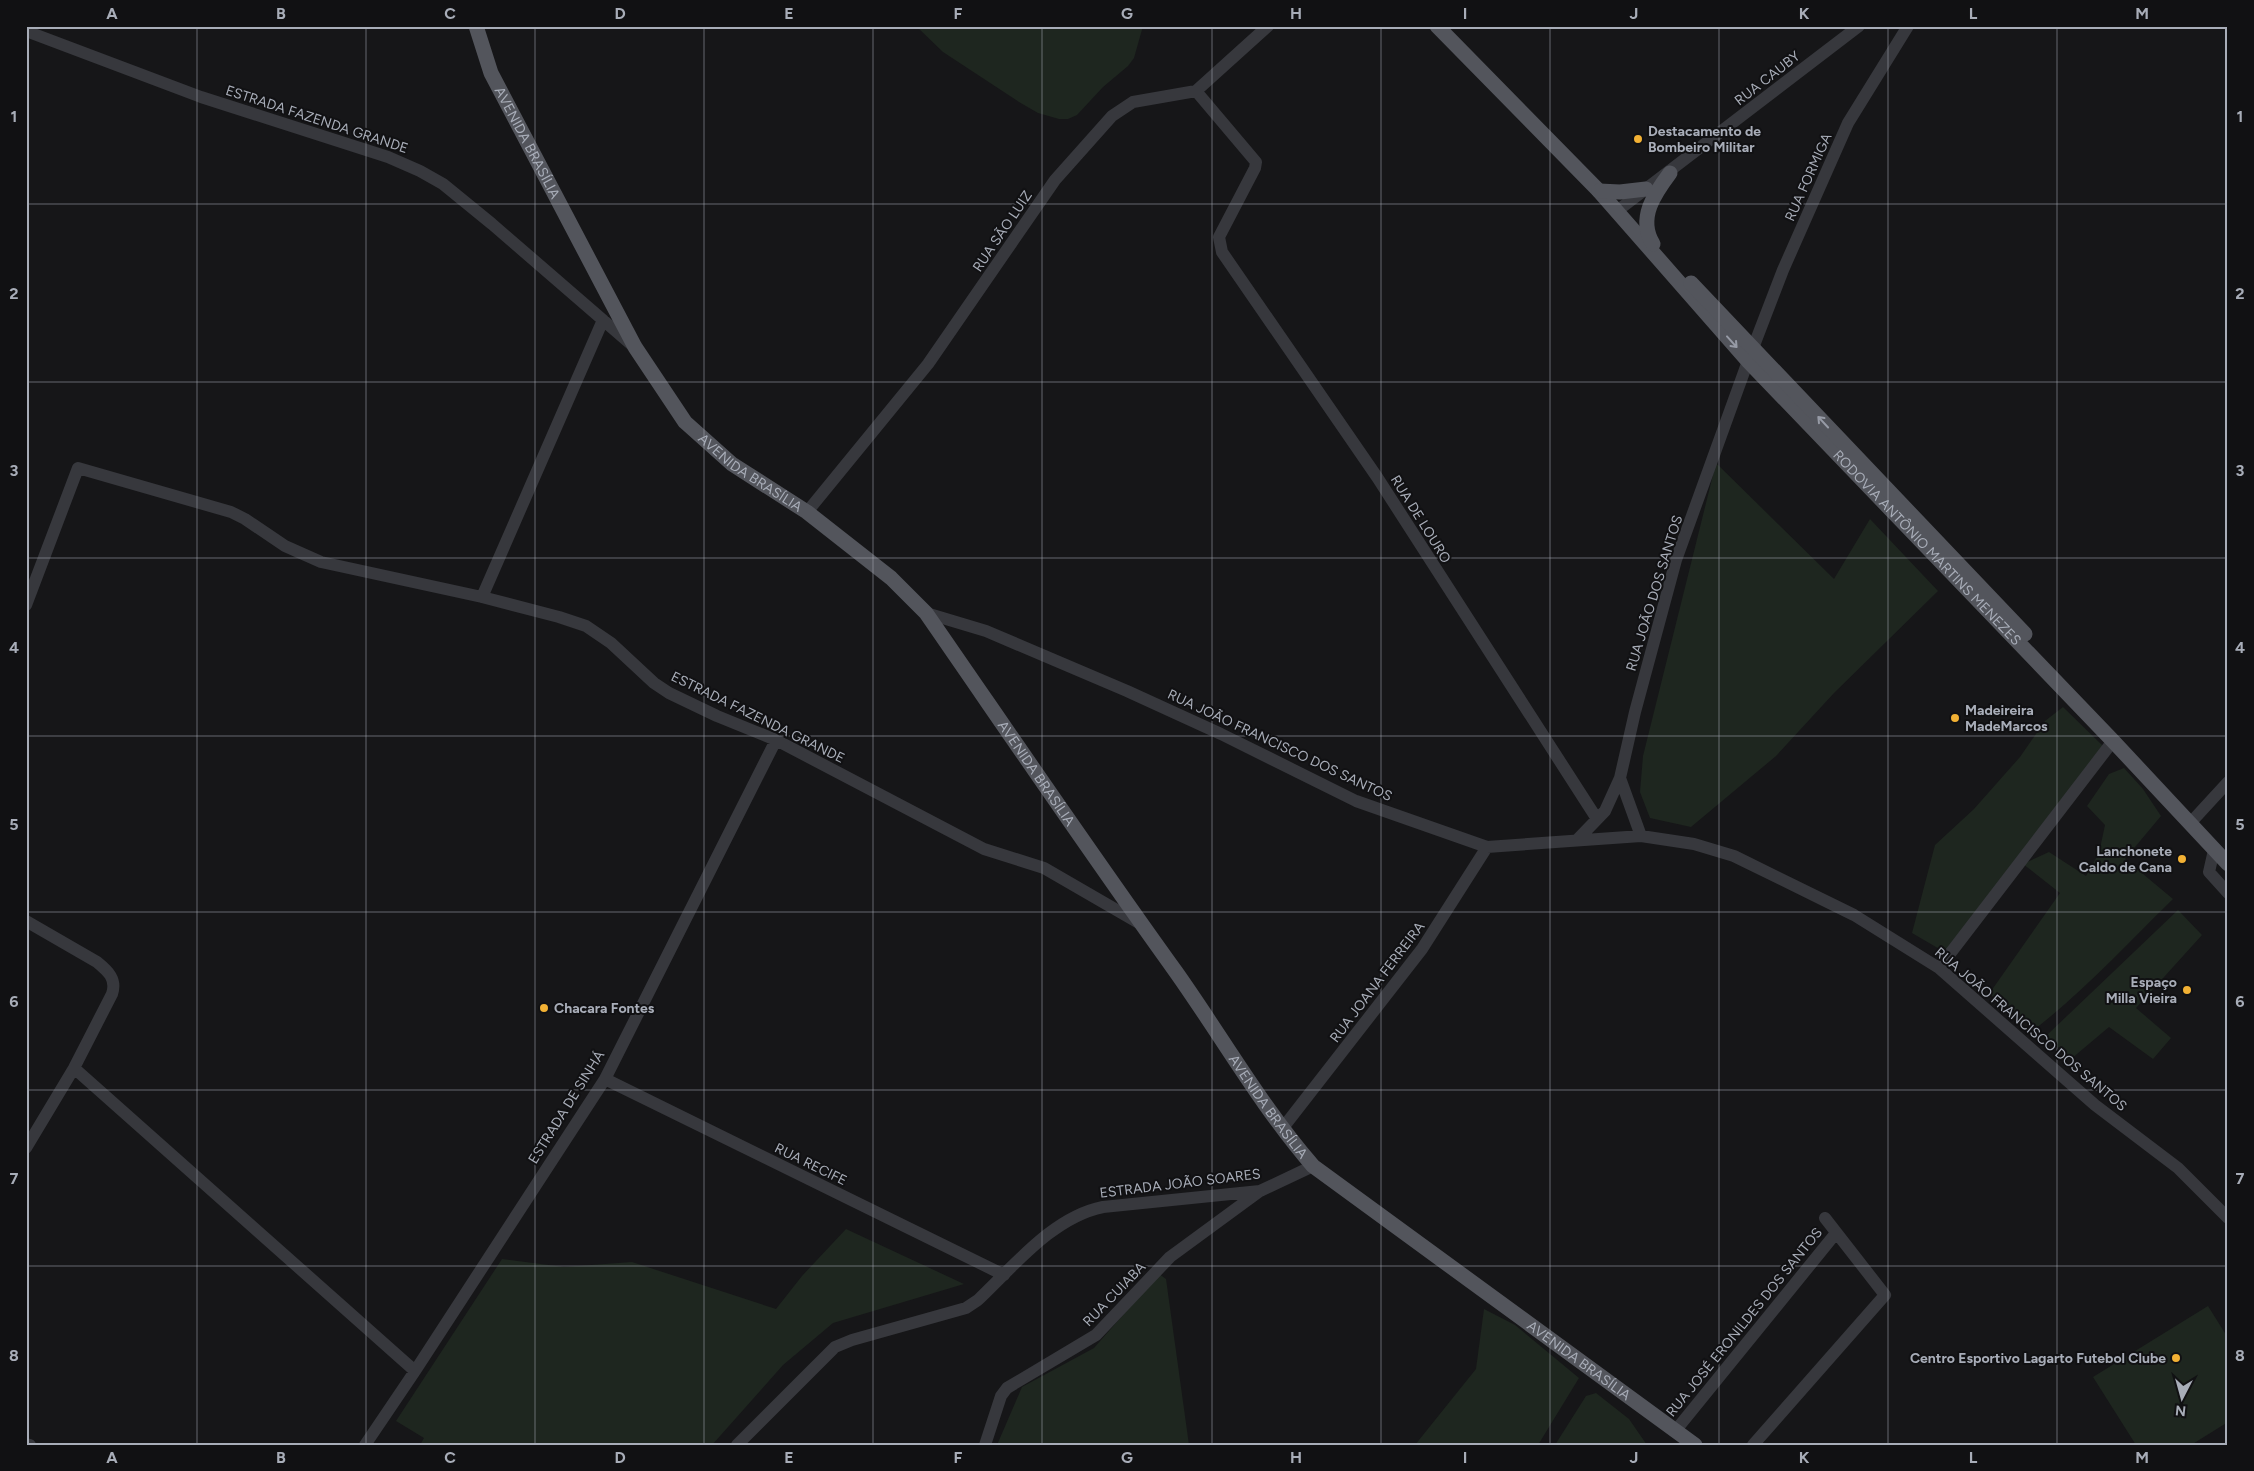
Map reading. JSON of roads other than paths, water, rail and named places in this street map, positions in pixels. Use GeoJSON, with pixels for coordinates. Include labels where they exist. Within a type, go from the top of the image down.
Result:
{"type":"FeatureCollection","features":[{"type":"Feature","properties":{"kind":"main road","name":"AVENIDA BRASÍLIA"},"geometry":{"type":"LineString","coordinates":[[476,26],[491,73],[635,347],[685,422],[732,464],[807,512],[891,578],[926,613],[1282,1129],[1313,1166],[1695,1445]]}},
{"type":"Feature","properties":{"kind":"main road","name":"RODOVIA ANTÔNIO MARTINS MENEZES"},"geometry":{"type":"LineString","coordinates":[[1437,26],[1599,191],[1631,226],[1672,277],[2009,617],[2194,819],[2221,852],[2228,864]]}},
{"type":"Feature","properties":{"kind":"main road"},"geometry":{"type":"LineString","coordinates":[[1653,244],[1649,236],[1647,223],[1650,205],[1653,196],[1670,172]]}},
{"type":"Feature","properties":{"kind":"main road"},"geometry":{"type":"LineString","coordinates":[[1599,191],[1620,192],[1646,189]]}},
{"type":"Feature","properties":{"kind":"main road","name":"RODOVIA ANTÔNIO MARTINS MENEZES"},"geometry":{"type":"LineString","coordinates":[[1631,226],[1653,244],[1751,355],[2221,852]]}},
{"type":"Feature","properties":{"kind":"street"},"geometry":{"type":"LineString","coordinates":[[1196,91],[1268,26]]}},
{"type":"Feature","properties":{"kind":"street","name":"RUA CAUBY"},"geometry":{"type":"LineString","coordinates":[[1617,211],[1859,26]]}},
{"type":"Feature","properties":{"kind":"street","name":"RUA FORMIGA"},"geometry":{"type":"LineString","coordinates":[[1751,355],[1783,270],[1848,123],[1908,26]]}},
{"type":"Feature","properties":{"kind":"street","name":"ESTRADA FAZENDA GRANDE"},"geometry":{"type":"LineString","coordinates":[[26,32],[201,97],[388,157],[413,167],[443,184],[635,347]]}},
{"type":"Feature","properties":{"kind":"street","name":"RUA DE LOURO"},"geometry":{"type":"LineString","coordinates":[[1196,91],[1254,157],[1255,168],[1219,237],[1222,252],[1377,478],[1597,819]]}},
{"type":"Feature","properties":{"kind":"street","name":"RUA SÃO LUIZ"},"geometry":{"type":"LineString","coordinates":[[807,512],[928,364],[1049,188],[1112,116],[1133,102],[1196,91]]}},
{"type":"Feature","properties":{"kind":"street"},"geometry":{"type":"LineString","coordinates":[[482,597],[603,320]]}},
{"type":"Feature","properties":{"kind":"street","name":"RUA JOÃO DOS SANTOS"},"geometry":{"type":"LineString","coordinates":[[1578,839],[1609,804],[1620,778],[1635,712],[1676,560],[1751,355]]}},
{"type":"Feature","properties":{"kind":"street","name":"ESTRADA FAZENDA GRANDE"},"geometry":{"type":"LineString","coordinates":[[26,606],[78,468],[231,512],[291,550],[321,562],[482,597],[558,616],[586,626],[611,642],[654,683],[669,693],[776,740],[984,848],[1051,871],[1139,923]]}},
{"type":"Feature","properties":{"kind":"street","name":"RUA JOÃO FRANCISCO DOS SANTOS"},"geometry":{"type":"LineString","coordinates":[[926,613],[986,632],[1127,691],[1221,734],[1356,800],[1488,848],[1537,845],[1578,839],[1641,836],[1694,844],[1734,856],[1854,915],[1939,968],[2095,1105],[2178,1168],[2228,1218]]}},
{"type":"Feature","properties":{"kind":"street","name":"ESTRADA DE SINHÁ"},"geometry":{"type":"LineString","coordinates":[[365,1445],[605,1079],[776,740]]}},
{"type":"Feature","properties":{"kind":"street"},"geometry":{"type":"LineString","coordinates":[[1939,968],[2114,741]]}},
{"type":"Feature","properties":{"kind":"street"},"geometry":{"type":"LineString","coordinates":[[1620,778],[1641,836]]}},
{"type":"Feature","properties":{"kind":"street"},"geometry":{"type":"LineString","coordinates":[[2194,819],[2228,782]]}},
{"type":"Feature","properties":{"kind":"street","name":"RUA JOANA FERREIRA"},"geometry":{"type":"LineString","coordinates":[[1282,1129],[1422,950],[1488,848]]}},
{"type":"Feature","properties":{"kind":"street"},"geometry":{"type":"LineString","coordinates":[[2221,852],[2209,872],[2228,893]]}},
{"type":"Feature","properties":{"kind":"street"},"geometry":{"type":"LineString","coordinates":[[26,921],[97,962],[107,970],[112,979],[112,994],[74,1068],[26,1148]]}},
{"type":"Feature","properties":{"kind":"street"},"geometry":{"type":"LineString","coordinates":[[74,1068],[415,1371]]}},
{"type":"Feature","properties":{"kind":"street","name":"RUA RECIFE"},"geometry":{"type":"LineString","coordinates":[[605,1079],[1004,1275]]}},
{"type":"Feature","properties":{"kind":"street","name":"ESTRADA JOÃO SOARES"},"geometry":{"type":"LineString","coordinates":[[737,1445],[835,1347],[852,1340],[966,1308],[1053,1230],[1087,1210],[1169,1199],[1260,1191],[1313,1166]]}},
{"type":"Feature","properties":{"kind":"street","name":"RUA CUIABA"},"geometry":{"type":"LineString","coordinates":[[985,1445],[1001,1396],[1007,1388],[1096,1335],[1170,1257],[1260,1191]]}},
{"type":"Feature","properties":{"kind":"street"},"geometry":{"type":"LineString","coordinates":[[1753,1445],[1885,1295],[1825,1218]]}},
{"type":"Feature","properties":{"kind":"street","name":"RUA JOSÉ ERONILDES DOS SANTOS"},"geometry":{"type":"LineString","coordinates":[[1676,1430],[1836,1233]]}},
{"type":"Feature","properties":{"kind":"street"},"geometry":{"type":"LineString","coordinates":[[26,1444],[30,1445]]}},
{"type":"Feature","properties":{"kind":"place","name":"Destacamento de Bombeiro Militar"},"geometry":{"type":"Point","coordinates":[1638,139]}},
{"type":"Feature","properties":{"kind":"place","name":"Madeireira MadeMarcos"},"geometry":{"type":"Point","coordinates":[1955,718]}},
{"type":"Feature","properties":{"kind":"place","name":"Lanchonete Caldo de Cana"},"geometry":{"type":"Point","coordinates":[2182,859]}},
{"type":"Feature","properties":{"kind":"place","name":"Espaço Milla Vieira"},"geometry":{"type":"Point","coordinates":[2187,990]}},
{"type":"Feature","properties":{"kind":"place","name":"Chacara Fontes"},"geometry":{"type":"Point","coordinates":[544,1008]}},
{"type":"Feature","properties":{"kind":"place","name":"Centro Esportivo Lagarto Futebol Clube"},"geometry":{"type":"Point","coordinates":[2176,1358]}}]}
